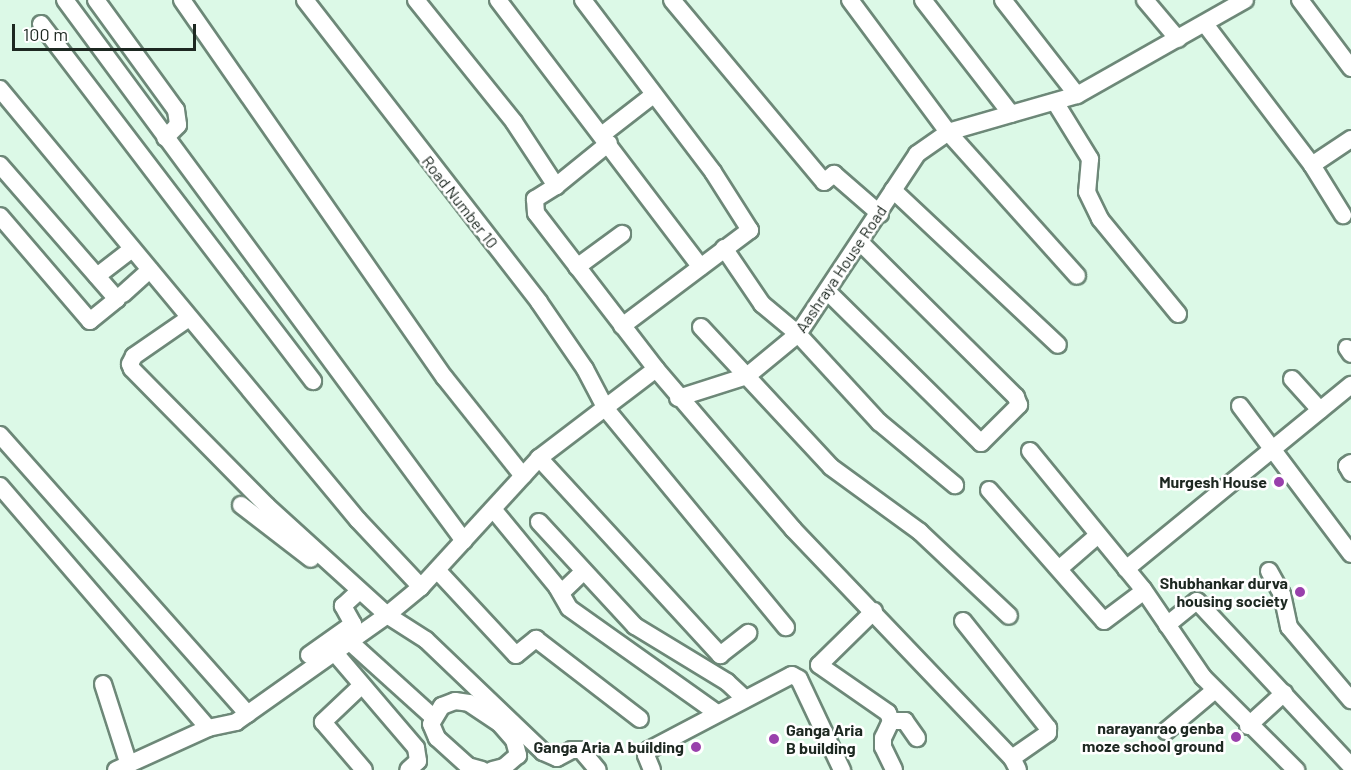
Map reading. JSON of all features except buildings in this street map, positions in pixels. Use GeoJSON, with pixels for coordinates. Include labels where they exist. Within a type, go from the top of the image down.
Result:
{"type":"FeatureCollection","features":[{"type":"Feature","properties":{"kind":"street"},"geometry":{"type":"LineString","coordinates":[[65,0],[194,179],[465,541]]}},
{"type":"Feature","properties":{"kind":"street"},"geometry":{"type":"LineString","coordinates":[[96,0],[177,110],[178,125],[165,138]]}},
{"type":"Feature","properties":{"kind":"street"},"geometry":{"type":"LineString","coordinates":[[182,0],[438,369],[523,476]]}},
{"type":"Feature","properties":{"kind":"street","name":"Road Number 10"},"geometry":{"type":"LineString","coordinates":[[305,0],[539,302],[585,369],[606,409],[786,627]]}},
{"type":"Feature","properties":{"kind":"street"},"geometry":{"type":"LineString","coordinates":[[417,0],[514,122],[556,186]]}},
{"type":"Feature","properties":{"kind":"street"},"geometry":{"type":"LineString","coordinates":[[498,0],[606,139],[701,267]]}},
{"type":"Feature","properties":{"kind":"street"},"geometry":{"type":"LineString","coordinates":[[583,0],[652,96],[713,172],[750,230],[622,326]]}},
{"type":"Feature","properties":{"kind":"street"},"geometry":{"type":"LineString","coordinates":[[672,0],[824,182],[834,174],[880,214]]}},
{"type":"Feature","properties":{"kind":"street"},"geometry":{"type":"LineString","coordinates":[[850,0],[948,132],[1077,276]]}},
{"type":"Feature","properties":{"kind":"street"},"geometry":{"type":"LineString","coordinates":[[923,0],[1011,114]]}},
{"type":"Feature","properties":{"kind":"street"},"geometry":{"type":"LineString","coordinates":[[1002,0],[1077,95]]}},
{"type":"Feature","properties":{"kind":"street"},"geometry":{"type":"LineString","coordinates":[[1145,0],[1178,39]]}},
{"type":"Feature","properties":{"kind":"street"},"geometry":{"type":"LineString","coordinates":[[1300,0],[1351,68]]}},
{"type":"Feature","properties":{"kind":"street","name":"Aashraya House Road"},"geometry":{"type":"LineString","coordinates":[[678,398],[747,376],[798,334],[861,243],[916,154],[948,132],[1077,95],[1204,24],[1237,2]]}},
{"type":"Feature","properties":{"kind":"street"},"geometry":{"type":"LineString","coordinates":[[41,24],[313,381]]}},
{"type":"Feature","properties":{"kind":"street"},"geometry":{"type":"LineString","coordinates":[[1204,24],[1312,165],[1343,215]]}},
{"type":"Feature","properties":{"kind":"street"},"geometry":{"type":"LineString","coordinates":[[0,89],[358,520],[421,586]]}},
{"type":"Feature","properties":{"kind":"street"},"geometry":{"type":"LineString","coordinates":[[652,96],[556,186],[535,199],[534,206],[577,267],[678,398],[793,529],[874,611],[1015,764],[1048,733],[1048,728],[963,621]]}},
{"type":"Feature","properties":{"kind":"street"},"geometry":{"type":"LineString","coordinates":[[1055,102],[1090,159],[1087,192],[1100,219],[1178,314]]}},
{"type":"Feature","properties":{"kind":"street"},"geometry":{"type":"LineString","coordinates":[[1312,165],[1351,139]]}},
{"type":"Feature","properties":{"kind":"street"},"geometry":{"type":"LineString","coordinates":[[0,165],[117,299],[90,321],[0,216]]}},
{"type":"Feature","properties":{"kind":"street"},"geometry":{"type":"LineString","coordinates":[[171,196],[194,179]]}},
{"type":"Feature","properties":{"kind":"street"},"geometry":{"type":"LineString","coordinates":[[893,190],[1058,345]]}},
{"type":"Feature","properties":{"kind":"street"},"geometry":{"type":"LineString","coordinates":[[577,267],[622,234]]}},
{"type":"Feature","properties":{"kind":"street"},"geometry":{"type":"LineString","coordinates":[[828,292],[981,443],[1019,405],[1016,397],[861,243]]}},
{"type":"Feature","properties":{"kind":"street"},"geometry":{"type":"LineString","coordinates":[[724,248],[762,304],[798,334],[879,422],[955,485]]}},
{"type":"Feature","properties":{"kind":"street"},"geometry":{"type":"LineString","coordinates":[[97,276],[132,249]]}},
{"type":"Feature","properties":{"kind":"street"},"geometry":{"type":"LineString","coordinates":[[123,294],[150,270]]}},
{"type":"Feature","properties":{"kind":"street"},"geometry":{"type":"LineString","coordinates":[[189,318],[134,356],[129,364],[132,369],[267,506],[383,618]]}},
{"type":"Feature","properties":{"kind":"street"},"geometry":{"type":"LineString","coordinates":[[701,327],[831,467],[920,532],[1009,616]]}},
{"type":"Feature","properties":{"kind":"street"},"geometry":{"type":"LineString","coordinates":[[103,684],[123,767],[208,728],[236,722],[383,618],[437,570],[539,458],[656,369]]}},
{"type":"Feature","properties":{"kind":"street"},"geometry":{"type":"LineString","coordinates":[[1292,379],[1320,410]]}},
{"type":"Feature","properties":{"kind":"street"},"geometry":{"type":"LineString","coordinates":[[1126,569],[1351,385]]}},
{"type":"Feature","properties":{"kind":"street"},"geometry":{"type":"LineString","coordinates":[[1240,406],[1351,554]]}},
{"type":"Feature","properties":{"kind":"street"},"geometry":{"type":"LineString","coordinates":[[0,435],[248,714]]}},
{"type":"Feature","properties":{"kind":"street"},"geometry":{"type":"LineString","coordinates":[[1030,451],[1144,591],[1215,690],[1248,726],[1296,770]]}},
{"type":"Feature","properties":{"kind":"street"},"geometry":{"type":"LineString","coordinates":[[539,458],[720,655],[748,633]]}},
{"type":"Feature","properties":{"kind":"street"},"geometry":{"type":"LineString","coordinates":[[1351,463],[1347,466],[1351,472]]}},
{"type":"Feature","properties":{"kind":"street"},"geometry":{"type":"LineString","coordinates":[[0,486],[208,728]]}},
{"type":"Feature","properties":{"kind":"street"},"geometry":{"type":"LineString","coordinates":[[989,490],[1060,568],[1104,621],[1144,591]]}},
{"type":"Feature","properties":{"kind":"street"},"geometry":{"type":"LineString","coordinates":[[241,505],[383,618],[426,640],[550,757],[577,749],[598,770]]}},
{"type":"Feature","properties":{"kind":"street"},"geometry":{"type":"LineString","coordinates":[[493,509],[561,593],[569,608],[717,713]]}},
{"type":"Feature","properties":{"kind":"street"},"geometry":{"type":"LineString","coordinates":[[539,522],[635,626],[727,682],[744,698]]}},
{"type":"Feature","properties":{"kind":"street"},"geometry":{"type":"LineString","coordinates":[[1060,568],[1098,535]]}},
{"type":"Feature","properties":{"kind":"street"},"geometry":{"type":"LineString","coordinates":[[437,570],[516,656],[536,639],[640,719]]}},
{"type":"Feature","properties":{"kind":"street"},"geometry":{"type":"LineString","coordinates":[[1269,571],[1282,594],[1289,627],[1351,700]]}},
{"type":"Feature","properties":{"kind":"street"},"geometry":{"type":"LineString","coordinates":[[561,593],[583,572]]}},
{"type":"Feature","properties":{"kind":"street"},"geometry":{"type":"LineString","coordinates":[[309,655],[353,624],[342,606],[355,595]]}},
{"type":"Feature","properties":{"kind":"street"},"geometry":{"type":"LineString","coordinates":[[1167,625],[1197,601],[1351,766],[1348,770]]}},
{"type":"Feature","properties":{"kind":"street"},"geometry":{"type":"LineString","coordinates":[[874,611],[819,665],[880,705],[891,721]]}},
{"type":"Feature","properties":{"kind":"street"},"geometry":{"type":"LineString","coordinates":[[350,642],[433,717]]}},
{"type":"Feature","properties":{"kind":"street"},"geometry":{"type":"LineString","coordinates":[[335,653],[416,748],[418,761],[408,770]]}},
{"type":"Feature","properties":{"kind":"street"},"geometry":{"type":"LineString","coordinates":[[652,770],[646,755],[649,750],[784,676],[796,676],[842,770]]}},
{"type":"Feature","properties":{"kind":"street"},"geometry":{"type":"LineString","coordinates":[[362,685],[323,722],[364,770]]}},
{"type":"Feature","properties":{"kind":"street"},"geometry":{"type":"LineString","coordinates":[[1166,731],[1215,690]]}},
{"type":"Feature","properties":{"kind":"street"},"geometry":{"type":"LineString","coordinates":[[1248,726],[1284,693]]}},
{"type":"Feature","properties":{"kind":"street"},"geometry":{"type":"LineString","coordinates":[[482,770],[468,766],[444,747],[431,729],[433,717],[442,706],[462,702],[481,709],[500,724],[514,740],[518,755],[504,767],[492,770]]}},
{"type":"Feature","properties":{"kind":"street"},"geometry":{"type":"LineString","coordinates":[[891,721],[905,721],[917,738]]}},
{"type":"Feature","properties":{"kind":"street"},"geometry":{"type":"LineString","coordinates":[[891,721],[882,738],[894,770]]}},
{"type":"Feature","properties":{"kind":"place","name":"Murgesh House"},"geometry":{"type":"Point","coordinates":[1279,482]}},
{"type":"Feature","properties":{"kind":"place","name":"Shubhankar durva housing society"},"geometry":{"type":"Point","coordinates":[1300,592]}},
{"type":"Feature","properties":{"kind":"place","name":"narayanrao genba moze school ground"},"geometry":{"type":"Point","coordinates":[1236,737]}},
{"type":"Feature","properties":{"kind":"place","name":"Ganga Aria B building"},"geometry":{"type":"Point","coordinates":[774,739]}},
{"type":"Feature","properties":{"kind":"place","name":"Ganga Aria A building"},"geometry":{"type":"Point","coordinates":[696,747]}}]}
